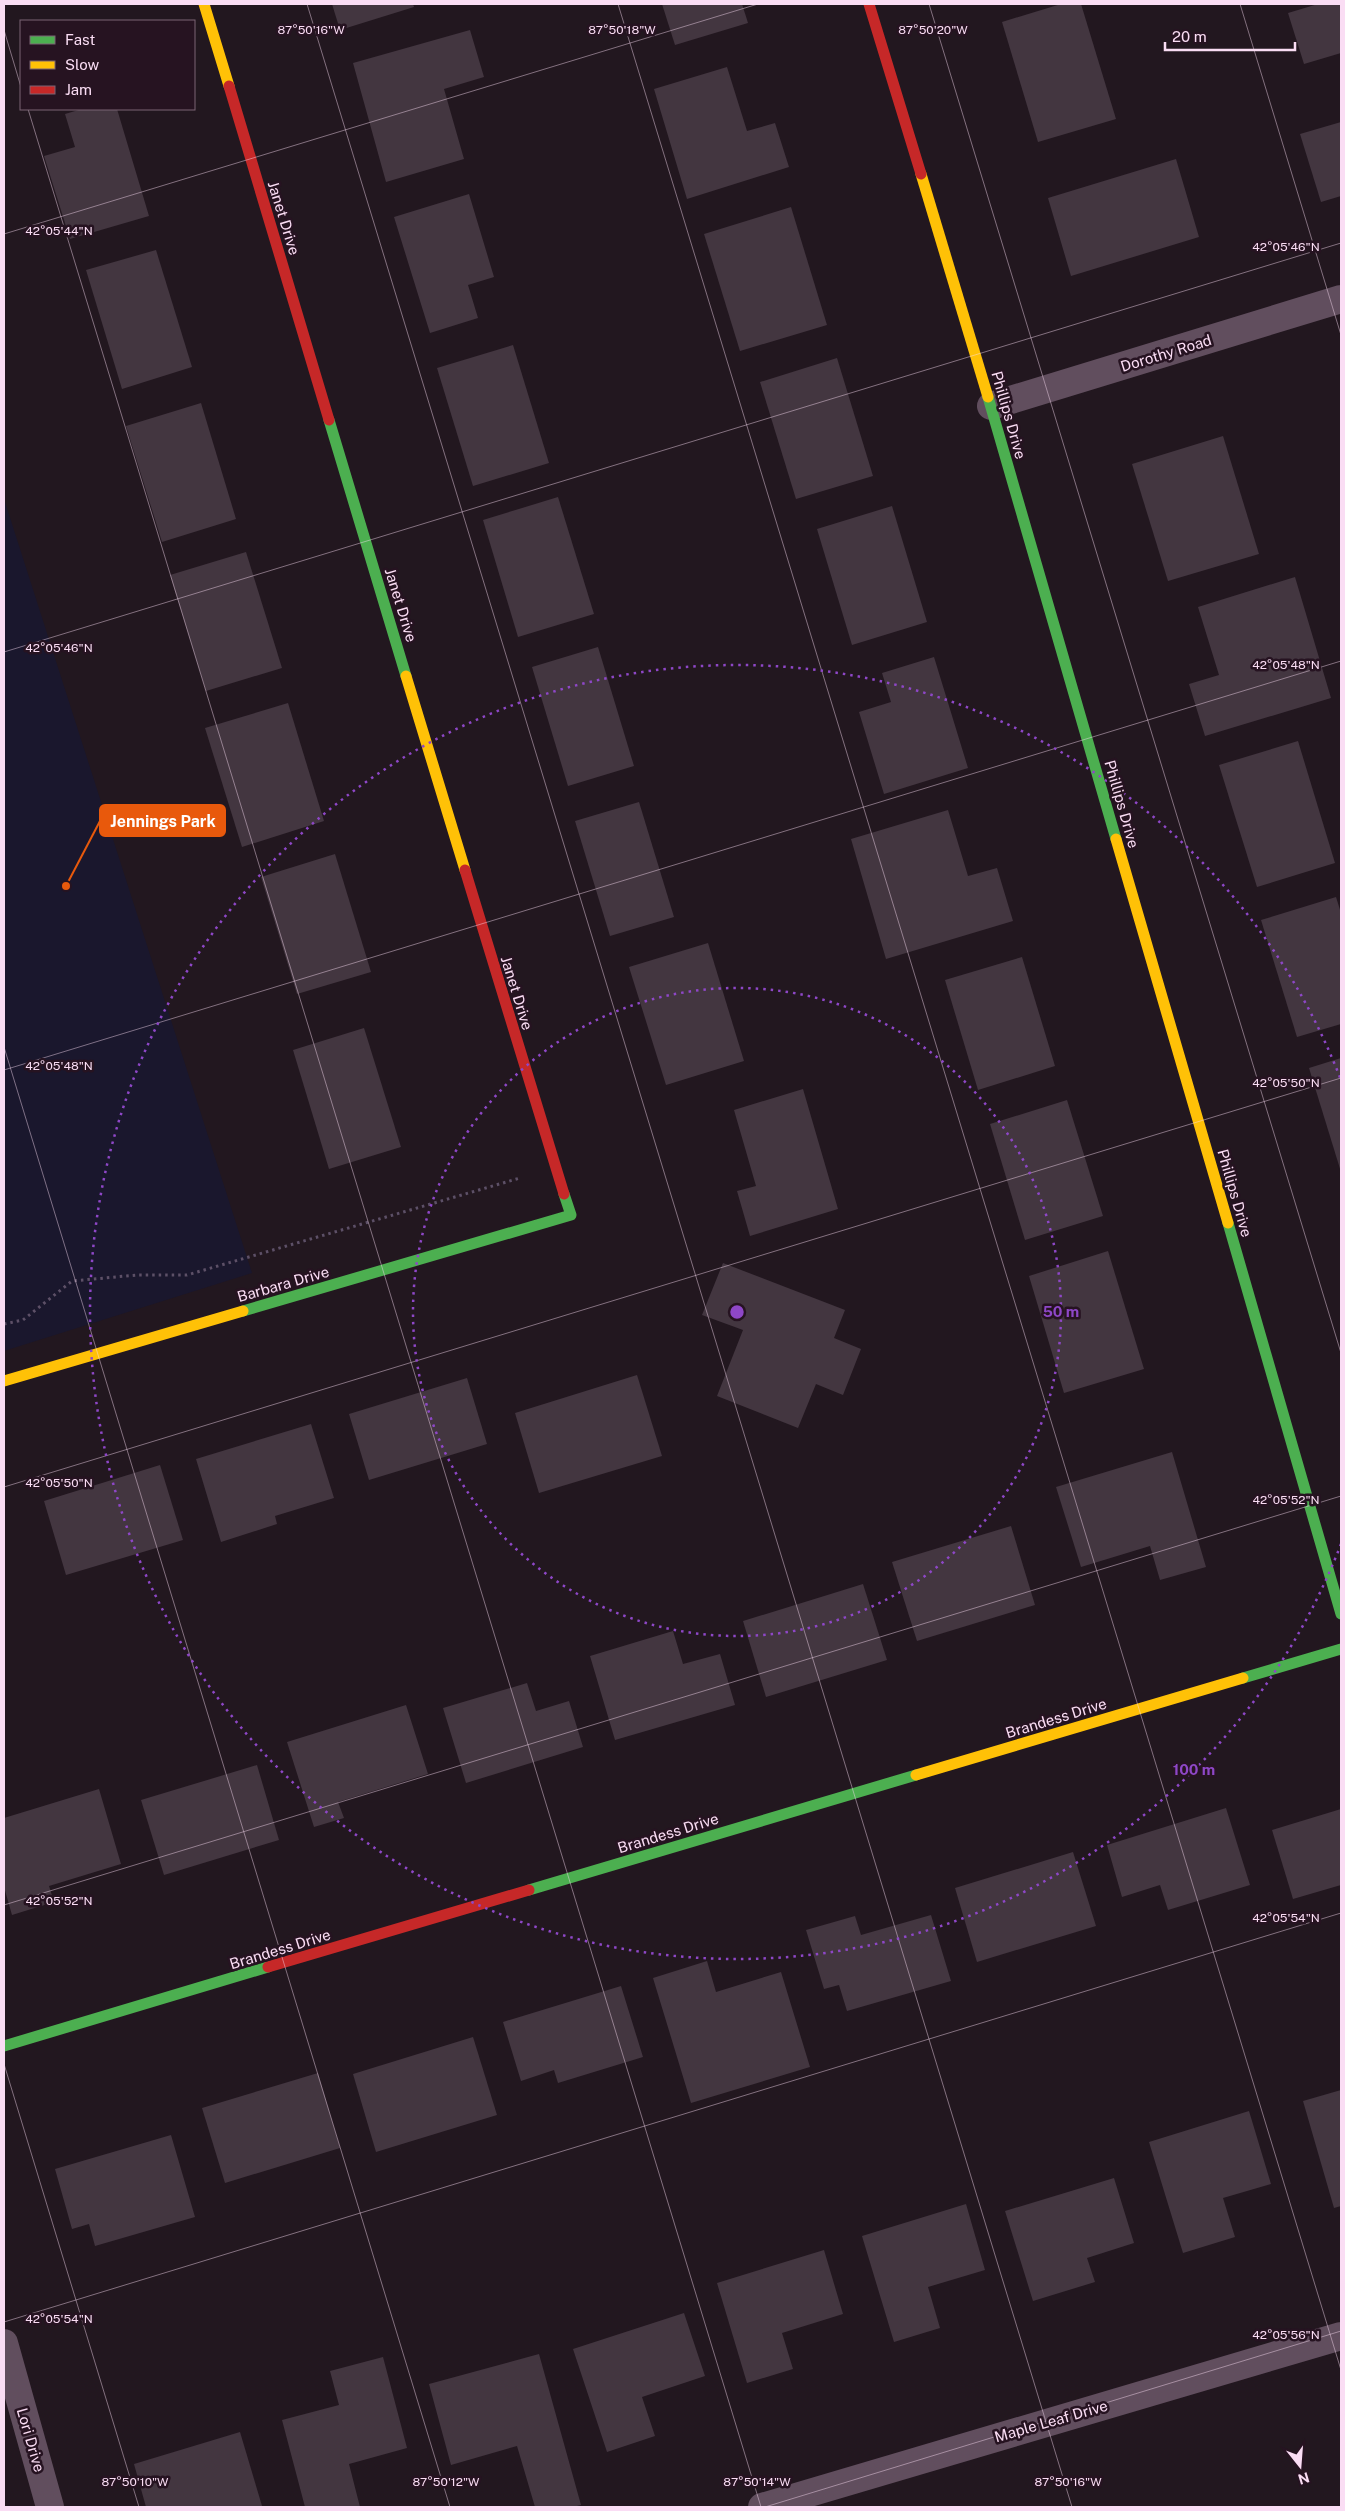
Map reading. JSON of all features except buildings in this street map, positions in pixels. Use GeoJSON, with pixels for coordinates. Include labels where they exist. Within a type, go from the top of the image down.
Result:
{"type":"FeatureCollection","features":[{"type":"Feature","properties":{"kind":"street","name":"Janet Drive"},"geometry":{"type":"LineString","coordinates":[[204,4],[555,1170],[571,1215]]}},
{"type":"Feature","properties":{"kind":"street","name":"Phillips Drive"},"geometry":{"type":"LineString","coordinates":[[869,4],[992,406],[1341,1614]]}},
{"type":"Feature","properties":{"kind":"street","name":"Dorothy Road"},"geometry":{"type":"LineString","coordinates":[[992,406],[1341,299]]}},
{"type":"Feature","properties":{"kind":"street","name":"Barbara Drive"},"geometry":{"type":"LineString","coordinates":[[4,1381],[571,1215]]}},
{"type":"Feature","properties":{"kind":"street","name":"Brandess Drive"},"geometry":{"type":"LineString","coordinates":[[4,2046],[1341,1649]]}},
{"type":"Feature","properties":{"kind":"street","name":"Maple Leaf Drive"},"geometry":{"type":"LineString","coordinates":[[762,2507],[1341,2336]]}},
{"type":"Feature","properties":{"kind":"street","name":"Lori Drive"},"geometry":{"type":"LineString","coordinates":[[4,2344],[50,2507]]}},
{"type":"Feature","properties":{"kind":"path"},"geometry":{"type":"LineString","coordinates":[[4,1324],[22,1320],[72,1281],[137,1275],[187,1275],[555,1170]]}},
{"type":"Feature","properties":{"kind":"shaded area"},"geometry":{"type":"Polygon","coordinates":[[[4,499],[252,1273],[4,1351],[4,499]]]}},
{"type":"Feature","properties":{"kind":"traffic: fast"},"geometry":{"type":"LineString","coordinates":[[988,397],[1116,839]]}},
{"type":"Feature","properties":{"kind":"traffic: fast"},"geometry":{"type":"LineString","coordinates":[[329,420],[406,676]]}},
{"type":"Feature","properties":{"kind":"traffic: fast"},"geometry":{"type":"LineString","coordinates":[[243,1311],[571,1215],[564,1194]]}},
{"type":"Feature","properties":{"kind":"traffic: fast"},"geometry":{"type":"LineString","coordinates":[[1228,1223],[1341,1614]]}},
{"type":"Feature","properties":{"kind":"traffic: fast"},"geometry":{"type":"LineString","coordinates":[[1243,1678],[1341,1649]]}},
{"type":"Feature","properties":{"kind":"traffic: fast"},"geometry":{"type":"LineString","coordinates":[[529,1890],[916,1775]]}},
{"type":"Feature","properties":{"kind":"traffic: fast"},"geometry":{"type":"LineString","coordinates":[[4,2046],[268,1967]]}},
{"type":"Feature","properties":{"kind":"traffic: slow"},"geometry":{"type":"LineString","coordinates":[[204,4],[229,86]]}},
{"type":"Feature","properties":{"kind":"traffic: slow"},"geometry":{"type":"LineString","coordinates":[[921,174],[988,397]]}},
{"type":"Feature","properties":{"kind":"traffic: slow"},"geometry":{"type":"LineString","coordinates":[[406,676],[465,870]]}},
{"type":"Feature","properties":{"kind":"traffic: slow"},"geometry":{"type":"LineString","coordinates":[[1116,839],[1228,1223]]}},
{"type":"Feature","properties":{"kind":"traffic: slow"},"geometry":{"type":"LineString","coordinates":[[4,1381],[243,1311]]}},
{"type":"Feature","properties":{"kind":"traffic: slow"},"geometry":{"type":"LineString","coordinates":[[916,1775],[1243,1678]]}},
{"type":"Feature","properties":{"kind":"traffic: jam"},"geometry":{"type":"LineString","coordinates":[[869,4],[921,174]]}},
{"type":"Feature","properties":{"kind":"traffic: jam"},"geometry":{"type":"LineString","coordinates":[[229,86],[329,420]]}},
{"type":"Feature","properties":{"kind":"traffic: jam"},"geometry":{"type":"LineString","coordinates":[[465,870],[564,1194]]}},
{"type":"Feature","properties":{"kind":"traffic: jam"},"geometry":{"type":"LineString","coordinates":[[268,1967],[529,1890]]}},
{"type":"Feature","properties":{"kind":"place","name":"Jennings Park"},"geometry":{"type":"Point","coordinates":[66,886]}}]}
